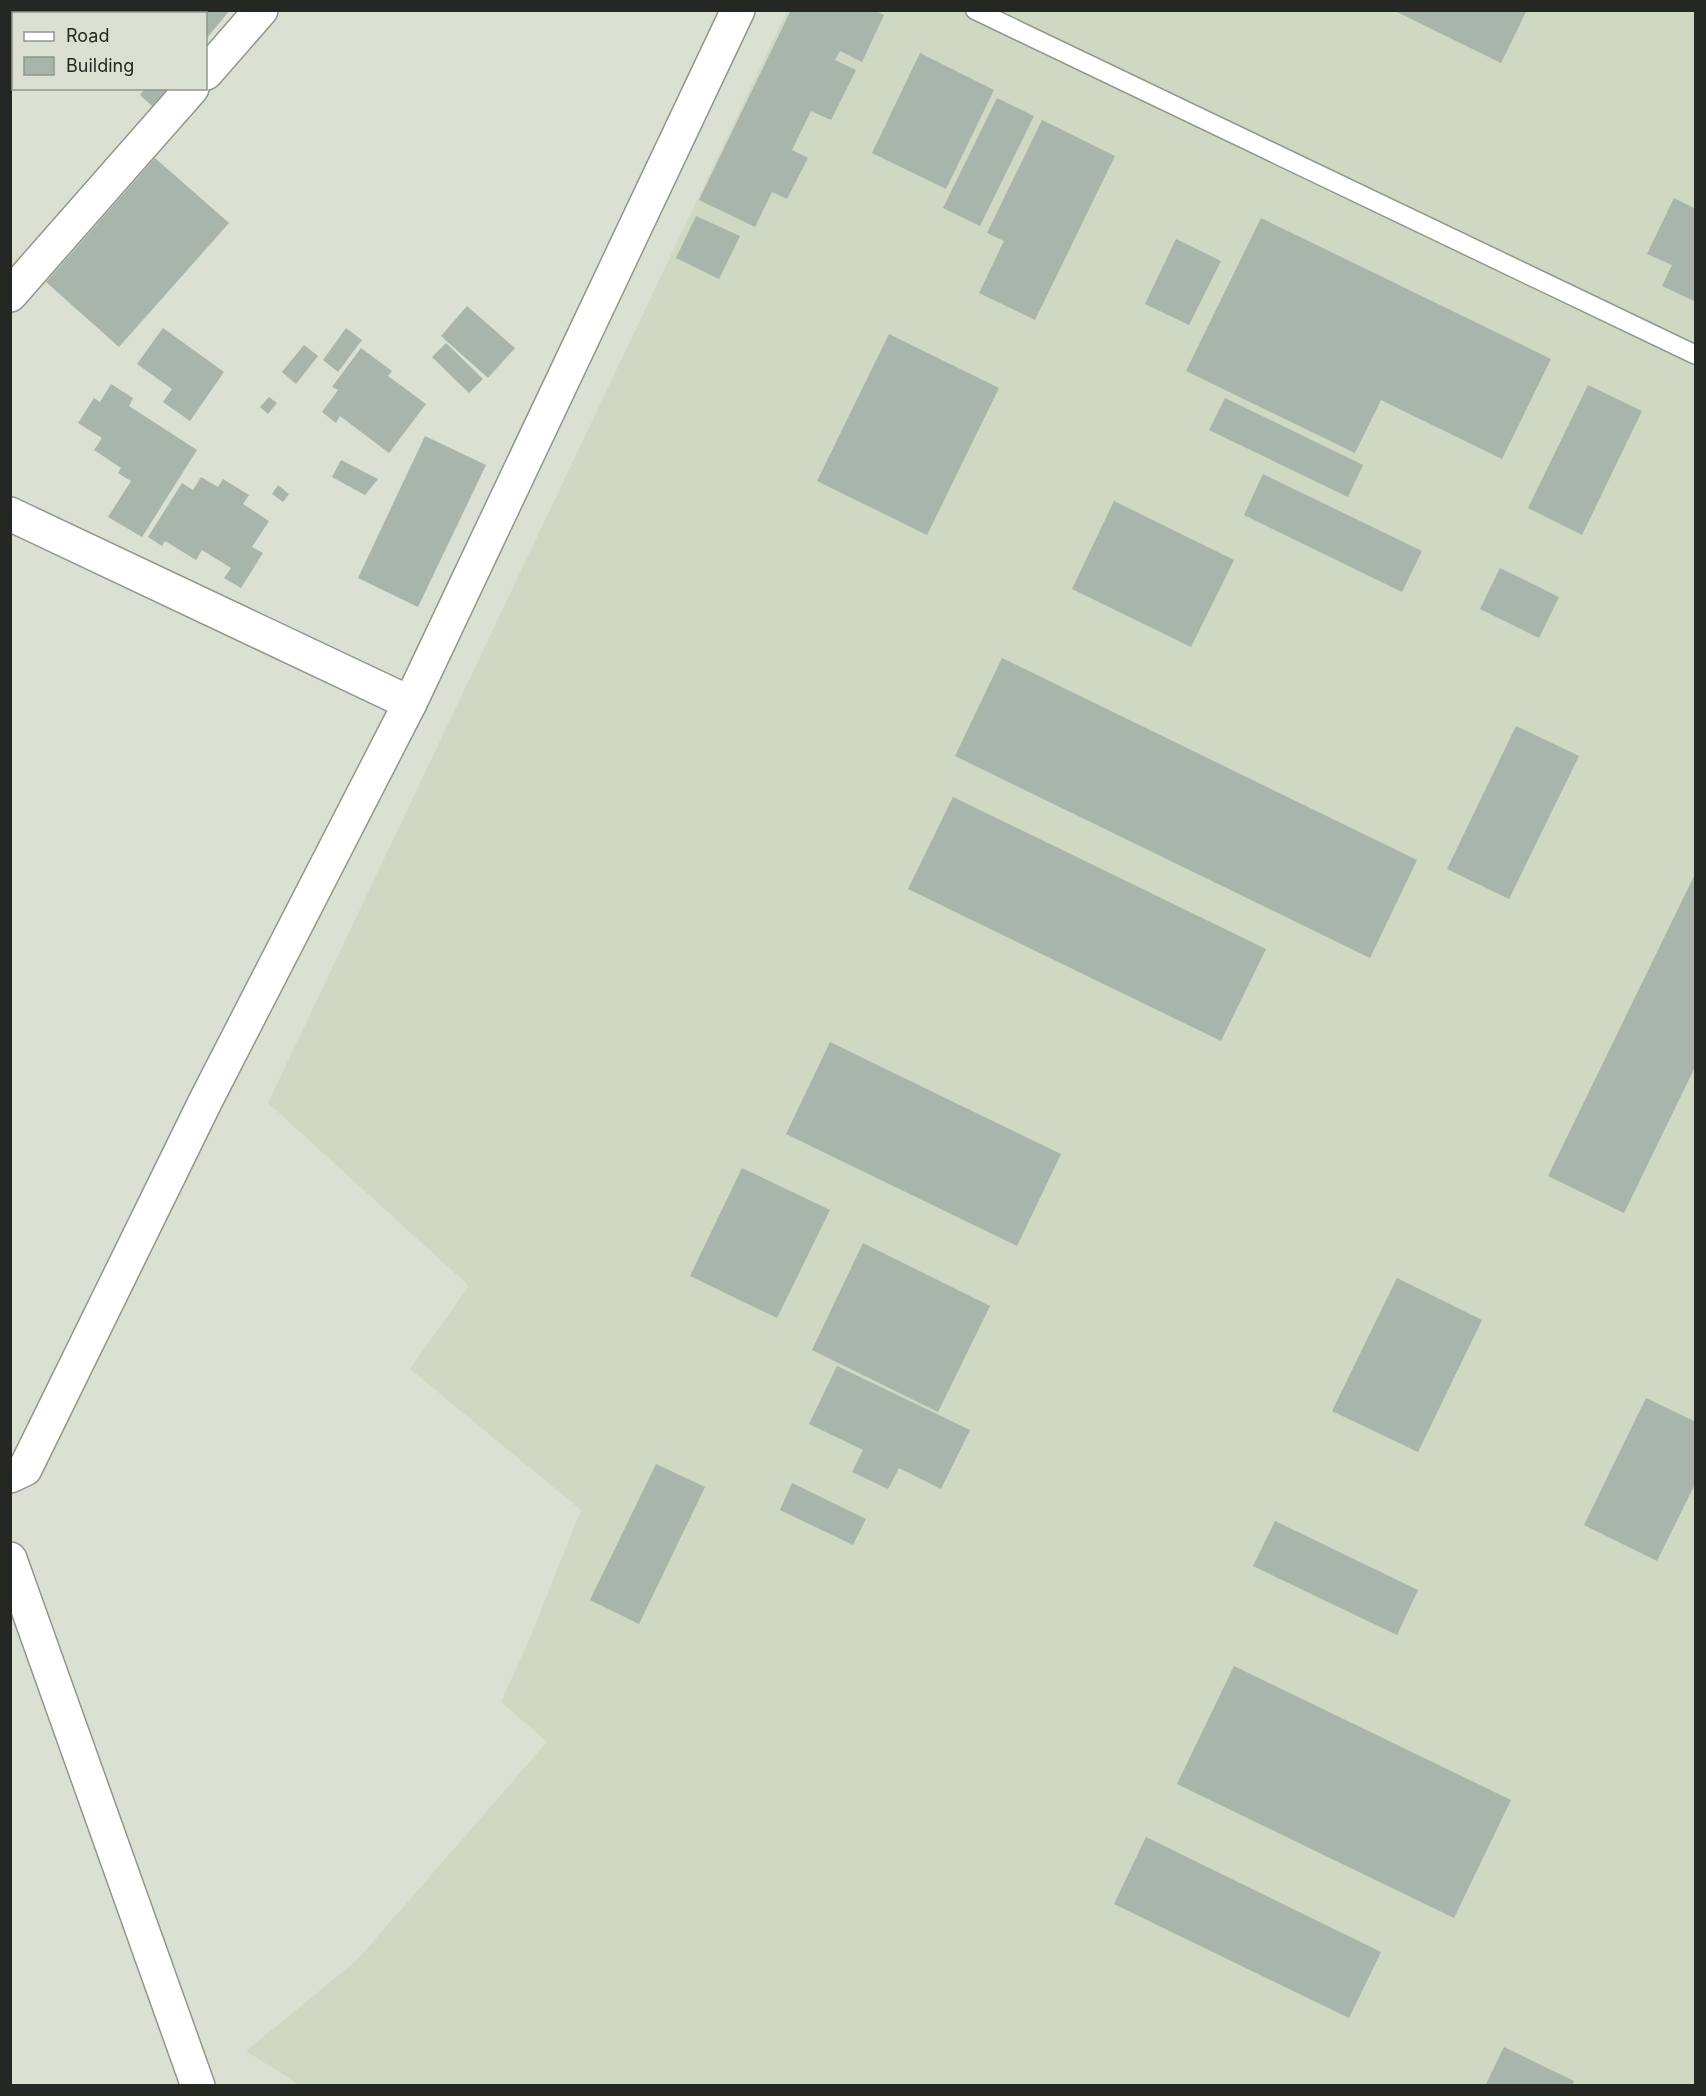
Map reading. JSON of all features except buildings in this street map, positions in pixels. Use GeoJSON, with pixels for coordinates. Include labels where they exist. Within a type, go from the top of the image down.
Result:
{"type":"FeatureCollection","features":[{"type":"Feature","properties":{"kind":"street"},"geometry":{"type":"LineString","coordinates":[[207,72],[261,10]]}},
{"type":"Feature","properties":{"kind":"street"},"geometry":{"type":"LineString","coordinates":[[10,1476],[25,1469],[206,1100],[410,703],[738,10]]}},
{"type":"Feature","properties":{"kind":"street"},"geometry":{"type":"LineString","coordinates":[[10,295],[190,90]]}},
{"type":"Feature","properties":{"kind":"street"},"geometry":{"type":"LineString","coordinates":[[10,514],[410,703]]}},
{"type":"Feature","properties":{"kind":"street"},"geometry":{"type":"LineString","coordinates":[[10,1559],[198,2085]]}},
{"type":"Feature","properties":{"kind":"lane"},"geometry":{"type":"LineString","coordinates":[[975,10],[1695,356]]}},
{"type":"Feature","properties":{"kind":"shaded area"},"geometry":{"type":"Polygon","coordinates":[[[787,11],[1695,11],[1695,2085],[301,2086],[246,2051],[357,1960],[547,1742],[501,1702],[530,1638],[581,1510],[410,1369],[469,1286],[268,1103],[787,11]]]}}]}
